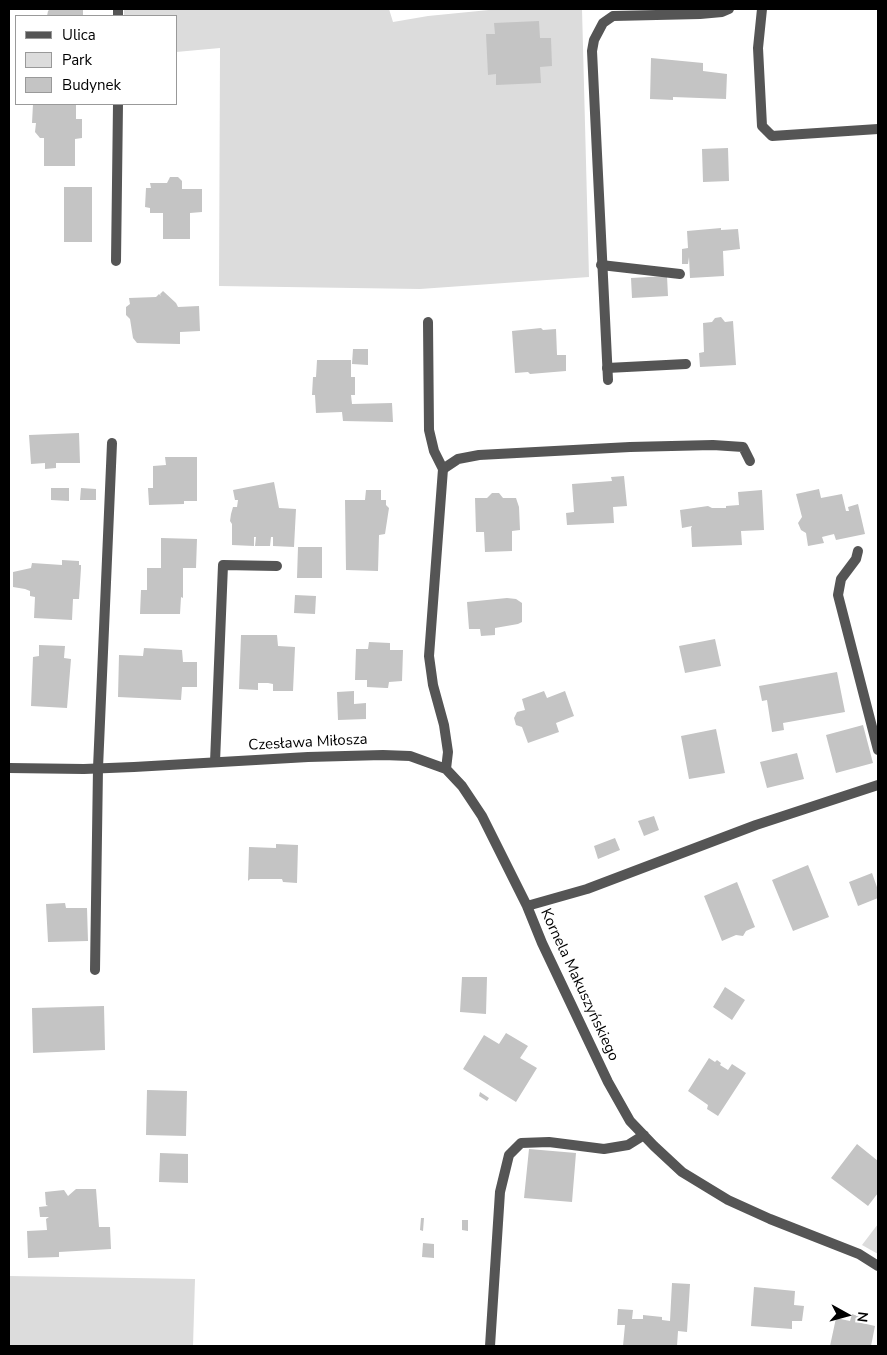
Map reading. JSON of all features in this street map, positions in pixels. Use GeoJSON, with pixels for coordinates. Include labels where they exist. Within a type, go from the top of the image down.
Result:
{"type":"FeatureCollection","features":[{"type":"Feature","properties":{"kind":"street"},"geometry":{"type":"LineString","coordinates":[[608,380],[592,51],[603,23],[613,16],[700,14],[722,12],[729,9]]}},
{"type":"Feature","properties":{"kind":"street"},"geometry":{"type":"LineString","coordinates":[[762,9],[758,48],[762,126],[772,136],[878,129]]}},
{"type":"Feature","properties":{"kind":"street"},"geometry":{"type":"LineString","coordinates":[[116,261],[118,105]]}},
{"type":"Feature","properties":{"kind":"street"},"geometry":{"type":"LineString","coordinates":[[601,265],[680,274]]}},
{"type":"Feature","properties":{"kind":"street"},"geometry":{"type":"LineString","coordinates":[[428,322],[429,430],[434,450],[443,470],[429,656],[433,685],[444,725],[448,752],[446,769]]}},
{"type":"Feature","properties":{"kind":"street"},"geometry":{"type":"LineString","coordinates":[[607,368],[686,364]]}},
{"type":"Feature","properties":{"kind":"street"},"geometry":{"type":"LineString","coordinates":[[95,970],[98,768],[112,443]]}},
{"type":"Feature","properties":{"kind":"street"},"geometry":{"type":"LineString","coordinates":[[443,470],[458,459],[479,455],[630,447],[713,445],[743,447],[750,461]]}},
{"type":"Feature","properties":{"kind":"street"},"geometry":{"type":"LineString","coordinates":[[858,551],[856,559],[841,579],[838,594],[878,750]]}},
{"type":"Feature","properties":{"kind":"street"},"geometry":{"type":"LineString","coordinates":[[215,762],[223,564],[277,566]]}},
{"type":"Feature","properties":{"kind":"street","name":"Czesława Miłosza"},"geometry":{"type":"LineString","coordinates":[[9,768],[98,768],[383,755],[410,756],[446,769],[462,786],[482,816],[526,906]]}},
{"type":"Feature","properties":{"kind":"street","name":"Kornela Makuszyńskiego"},"geometry":{"type":"LineString","coordinates":[[878,785],[756,825],[587,889],[526,906],[608,1082],[630,1121],[682,1172],[728,1200],[770,1219],[860,1254],[878,1266]]}},
{"type":"Feature","properties":{"kind":"street"},"geometry":{"type":"LineString","coordinates":[[490,1346],[500,1192],[509,1155],[521,1142],[549,1142],[604,1149],[628,1145],[644,1135]]}},
{"type":"Feature","properties":{"kind":"green space"},"geometry":{"type":"Polygon","coordinates":[[[124,9],[389,9],[393,22],[428,16],[499,9],[582,9],[589,277],[420,289],[219,286],[220,48],[178,52],[178,15],[124,15],[124,9]]]}},
{"type":"Feature","properties":{"kind":"green space"},"geometry":{"type":"Polygon","coordinates":[[[878,1224],[878,1254],[862,1245],[878,1224]]]}},
{"type":"Feature","properties":{"kind":"green space"},"geometry":{"type":"Polygon","coordinates":[[[9,1276],[195,1279],[193,1346],[9,1346],[9,1276]]]}},
{"type":"Feature","properties":{"kind":"building"},"geometry":{"type":"Polygon","coordinates":[[[50,9],[83,9],[83,15],[47,15],[50,9]]]}},
{"type":"Feature","properties":{"kind":"building"},"geometry":{"type":"Polygon","coordinates":[[[539,21],[540,38],[551,38],[552,66],[540,67],[541,83],[496,85],[496,74],[488,75],[486,34],[495,34],[494,23],[539,21]]]}},
{"type":"Feature","properties":{"kind":"building"},"geometry":{"type":"Polygon","coordinates":[[[651,58],[703,63],[703,71],[727,74],[726,99],[673,97],[673,100],[650,99],[651,58]]]}},
{"type":"Feature","properties":{"kind":"building"},"geometry":{"type":"Polygon","coordinates":[[[33,105],[76,105],[76,119],[82,119],[82,138],[75,139],[75,166],[44,166],[44,138],[40,138],[35,132],[36,123],[32,123],[33,105]]]}},
{"type":"Feature","properties":{"kind":"building"},"geometry":{"type":"Polygon","coordinates":[[[728,148],[729,181],[703,182],[702,149],[728,148]]]}},
{"type":"Feature","properties":{"kind":"building"},"geometry":{"type":"Polygon","coordinates":[[[170,177],[178,177],[182,181],[182,189],[202,189],[202,212],[190,213],[190,239],[163,239],[163,213],[150,213],[150,208],[145,207],[146,188],[151,188],[150,183],[167,183],[170,177]]]}},
{"type":"Feature","properties":{"kind":"building"},"geometry":{"type":"Polygon","coordinates":[[[64,187],[92,187],[92,242],[64,242],[64,187]]]}},
{"type":"Feature","properties":{"kind":"building"},"geometry":{"type":"Polygon","coordinates":[[[721,228],[721,230],[738,229],[740,249],[723,251],[724,276],[690,278],[689,257],[688,264],[682,264],[682,249],[688,248],[687,231],[721,228]]]}},
{"type":"Feature","properties":{"kind":"building"},"geometry":{"type":"Polygon","coordinates":[[[667,276],[668,296],[632,298],[631,278],[667,276]]]}},
{"type":"Feature","properties":{"kind":"building"},"geometry":{"type":"Polygon","coordinates":[[[163,291],[178,307],[199,306],[200,331],[180,332],[180,344],[137,343],[133,338],[130,319],[126,315],[126,307],[130,304],[129,298],[156,297],[159,294],[161,296],[160,294],[163,291]]]}},
{"type":"Feature","properties":{"kind":"building"},"geometry":{"type":"Polygon","coordinates":[[[721,317],[725,322],[733,321],[736,365],[700,367],[699,353],[704,352],[703,323],[712,322],[715,318],[721,317]]]}},
{"type":"Feature","properties":{"kind":"building"},"geometry":{"type":"Polygon","coordinates":[[[541,328],[543,330],[556,329],[557,355],[566,355],[566,371],[530,374],[528,372],[515,373],[512,331],[541,328]]]}},
{"type":"Feature","properties":{"kind":"building"},"geometry":{"type":"Polygon","coordinates":[[[353,349],[368,349],[368,365],[352,364],[353,349]]]}},
{"type":"Feature","properties":{"kind":"building"},"geometry":{"type":"Polygon","coordinates":[[[317,360],[351,360],[351,377],[355,377],[355,395],[351,395],[352,404],[392,403],[393,422],[343,421],[342,412],[316,413],[315,395],[312,395],[313,377],[316,377],[317,360]]]}},
{"type":"Feature","properties":{"kind":"building"},"geometry":{"type":"Polygon","coordinates":[[[79,433],[80,463],[56,463],[56,468],[45,469],[45,463],[31,464],[29,435],[79,433]]]}},
{"type":"Feature","properties":{"kind":"building"},"geometry":{"type":"Polygon","coordinates":[[[165,457],[197,457],[197,501],[184,501],[184,504],[149,505],[148,488],[153,488],[153,466],[166,465],[165,457]]]}},
{"type":"Feature","properties":{"kind":"building"},"geometry":{"type":"Polygon","coordinates":[[[624,476],[627,506],[613,507],[614,523],[567,525],[566,513],[574,512],[572,484],[612,481],[611,477],[624,476]]]}},
{"type":"Feature","properties":{"kind":"building"},"geometry":{"type":"Polygon","coordinates":[[[274,482],[279,508],[296,509],[294,547],[273,546],[273,537],[271,537],[270,546],[255,546],[256,537],[254,537],[254,546],[232,545],[232,524],[230,521],[233,507],[237,507],[238,500],[235,500],[233,490],[274,482]]]}},
{"type":"Feature","properties":{"kind":"building"},"geometry":{"type":"Polygon","coordinates":[[[51,488],[69,488],[69,501],[51,500],[51,488]]]}},
{"type":"Feature","properties":{"kind":"building"},"geometry":{"type":"Polygon","coordinates":[[[81,488],[96,489],[96,500],[80,500],[81,488]]]}},
{"type":"Feature","properties":{"kind":"building"},"geometry":{"type":"Polygon","coordinates":[[[819,489],[821,498],[842,494],[846,511],[849,511],[848,507],[858,504],[865,534],[836,540],[834,534],[822,537],[824,543],[808,546],[806,533],[801,530],[798,523],[802,517],[796,494],[819,489]]]}},
{"type":"Feature","properties":{"kind":"building"},"geometry":{"type":"Polygon","coordinates":[[[366,490],[381,490],[381,500],[386,500],[386,505],[389,508],[385,534],[379,535],[378,571],[346,570],[345,500],[365,500],[366,490]]]}},
{"type":"Feature","properties":{"kind":"building"},"geometry":{"type":"Polygon","coordinates":[[[762,490],[764,530],[741,531],[742,545],[692,547],[692,526],[682,528],[680,510],[708,506],[712,508],[726,508],[726,506],[739,505],[738,492],[762,490]]]}},
{"type":"Feature","properties":{"kind":"building"},"geometry":{"type":"Polygon","coordinates":[[[492,493],[499,493],[503,498],[516,498],[519,507],[520,530],[512,531],[512,551],[485,552],[484,532],[476,532],[475,498],[487,498],[492,493]]]}},
{"type":"Feature","properties":{"kind":"building"},"geometry":{"type":"Polygon","coordinates":[[[161,538],[197,539],[196,568],[183,568],[183,598],[181,597],[180,614],[140,614],[141,590],[147,590],[147,568],[161,568],[161,538]]]}},
{"type":"Feature","properties":{"kind":"building"},"geometry":{"type":"Polygon","coordinates":[[[298,547],[322,547],[322,578],[297,578],[298,547]]]}},
{"type":"Feature","properties":{"kind":"building"},"geometry":{"type":"Polygon","coordinates":[[[62,560],[79,561],[79,565],[81,565],[79,599],[73,599],[72,620],[34,618],[35,597],[30,596],[30,591],[13,587],[13,572],[31,568],[32,563],[62,565],[62,560]]]}},
{"type":"Feature","properties":{"kind":"building"},"geometry":{"type":"Polygon","coordinates":[[[295,595],[316,596],[315,614],[294,613],[295,595]]]}},
{"type":"Feature","properties":{"kind":"building"},"geometry":{"type":"Polygon","coordinates":[[[507,598],[516,599],[522,603],[522,622],[495,628],[495,635],[481,636],[480,629],[469,629],[467,602],[507,598]]]}},
{"type":"Feature","properties":{"kind":"building"},"geometry":{"type":"Polygon","coordinates":[[[241,635],[277,635],[278,646],[295,647],[293,691],[273,691],[273,684],[268,683],[258,683],[258,690],[239,689],[241,635]]]}},
{"type":"Feature","properties":{"kind":"building"},"geometry":{"type":"Polygon","coordinates":[[[715,639],[721,666],[685,673],[679,646],[715,639]]]}},
{"type":"Feature","properties":{"kind":"building"},"geometry":{"type":"Polygon","coordinates":[[[369,642],[390,643],[390,650],[403,650],[402,681],[389,682],[388,688],[386,688],[367,687],[367,680],[355,680],[356,649],[368,649],[369,642]]]}},
{"type":"Feature","properties":{"kind":"building"},"geometry":{"type":"Polygon","coordinates":[[[39,645],[65,646],[64,658],[71,659],[67,708],[31,706],[33,657],[39,656],[39,645]]]}},
{"type":"Feature","properties":{"kind":"building"},"geometry":{"type":"Polygon","coordinates":[[[144,648],[182,650],[183,662],[197,662],[197,687],[182,687],[181,700],[118,697],[119,655],[143,656],[144,648]]]}},
{"type":"Feature","properties":{"kind":"building"},"geometry":{"type":"Polygon","coordinates":[[[837,672],[845,712],[783,723],[784,730],[772,732],[767,700],[762,701],[759,686],[837,672]]]}},
{"type":"Feature","properties":{"kind":"building"},"geometry":{"type":"Polygon","coordinates":[[[354,691],[354,704],[366,703],[366,719],[338,720],[337,692],[354,691]]]}},
{"type":"Feature","properties":{"kind":"building"},"geometry":{"type":"Polygon","coordinates":[[[544,691],[547,698],[565,691],[574,716],[556,723],[559,732],[528,743],[522,727],[516,725],[514,718],[517,712],[525,710],[522,699],[544,691]]]}},
{"type":"Feature","properties":{"kind":"building"},"geometry":{"type":"Polygon","coordinates":[[[863,725],[873,763],[836,773],[826,735],[863,725]]]}},
{"type":"Feature","properties":{"kind":"building"},"geometry":{"type":"Polygon","coordinates":[[[716,729],[725,773],[689,779],[681,736],[716,729]]]}},
{"type":"Feature","properties":{"kind":"building"},"geometry":{"type":"Polygon","coordinates":[[[797,753],[804,779],[767,788],[760,762],[797,753]]]}},
{"type":"Feature","properties":{"kind":"building"},"geometry":{"type":"Polygon","coordinates":[[[654,816],[659,830],[644,836],[638,821],[654,816]]]}},
{"type":"Feature","properties":{"kind":"building"},"geometry":{"type":"Polygon","coordinates":[[[615,838],[620,850],[598,859],[594,846],[615,838]]]}},
{"type":"Feature","properties":{"kind":"building"},"geometry":{"type":"Polygon","coordinates":[[[276,844],[298,845],[297,883],[283,882],[282,879],[250,879],[248,881],[249,847],[276,848],[276,844]]]}},
{"type":"Feature","properties":{"kind":"building"},"geometry":{"type":"Polygon","coordinates":[[[808,865],[829,917],[793,931],[772,880],[808,865]]]}},
{"type":"Feature","properties":{"kind":"building"},"geometry":{"type":"Polygon","coordinates":[[[872,873],[878,890],[878,898],[858,906],[849,882],[872,873]]]}},
{"type":"Feature","properties":{"kind":"building"},"geometry":{"type":"Polygon","coordinates":[[[737,882],[755,927],[746,931],[743,936],[736,935],[722,941],[704,896],[737,882]]]}},
{"type":"Feature","properties":{"kind":"building"},"geometry":{"type":"Polygon","coordinates":[[[65,903],[66,908],[87,908],[88,941],[48,942],[46,904],[65,903]]]}},
{"type":"Feature","properties":{"kind":"building"},"geometry":{"type":"Polygon","coordinates":[[[462,977],[487,977],[486,1014],[460,1012],[462,977]]]}},
{"type":"Feature","properties":{"kind":"building"},"geometry":{"type":"Polygon","coordinates":[[[725,987],[745,1000],[732,1020],[713,1007],[725,987]]]}},
{"type":"Feature","properties":{"kind":"building"},"geometry":{"type":"Polygon","coordinates":[[[104,1006],[105,1050],[33,1053],[32,1008],[104,1006]]]}},
{"type":"Feature","properties":{"kind":"building"},"geometry":{"type":"Polygon","coordinates":[[[506,1033],[528,1046],[520,1058],[537,1068],[516,1102],[463,1069],[484,1035],[499,1044],[506,1033]]]}},
{"type":"Feature","properties":{"kind":"building"},"geometry":{"type":"Polygon","coordinates":[[[709,1058],[715,1062],[717,1060],[721,1063],[720,1065],[728,1070],[732,1064],[746,1073],[718,1116],[707,1109],[708,1105],[688,1091],[709,1058]]]}},
{"type":"Feature","properties":{"kind":"building"},"geometry":{"type":"Polygon","coordinates":[[[147,1090],[187,1091],[186,1136],[146,1135],[147,1090]]]}},
{"type":"Feature","properties":{"kind":"building"},"geometry":{"type":"Polygon","coordinates":[[[480,1092],[489,1098],[487,1101],[479,1096],[480,1092]]]}},
{"type":"Feature","properties":{"kind":"building"},"geometry":{"type":"Polygon","coordinates":[[[857,1144],[878,1161],[878,1193],[868,1206],[831,1178],[857,1144]]]}},
{"type":"Feature","properties":{"kind":"building"},"geometry":{"type":"Polygon","coordinates":[[[529,1149],[576,1153],[572,1202],[524,1198],[529,1149]]]}},
{"type":"Feature","properties":{"kind":"building"},"geometry":{"type":"Polygon","coordinates":[[[160,1153],[188,1154],[188,1183],[159,1182],[160,1153]]]}},
{"type":"Feature","properties":{"kind":"building"},"geometry":{"type":"Polygon","coordinates":[[[76,1189],[96,1189],[99,1227],[110,1227],[111,1249],[59,1252],[59,1257],[28,1258],[27,1231],[47,1230],[46,1219],[49,1217],[40,1217],[39,1207],[48,1206],[46,1205],[45,1192],[64,1190],[68,1196],[76,1189]]]}},
{"type":"Feature","properties":{"kind":"building"},"geometry":{"type":"Polygon","coordinates":[[[421,1218],[424,1218],[423,1231],[420,1230],[421,1218]]]}},
{"type":"Feature","properties":{"kind":"building"},"geometry":{"type":"Polygon","coordinates":[[[462,1220],[468,1220],[468,1231],[462,1230],[462,1220]]]}},
{"type":"Feature","properties":{"kind":"building"},"geometry":{"type":"Polygon","coordinates":[[[423,1243],[434,1244],[434,1258],[422,1257],[423,1243]]]}},
{"type":"Feature","properties":{"kind":"building"},"geometry":{"type":"Polygon","coordinates":[[[672,1283],[690,1284],[687,1332],[678,1331],[677,1346],[623,1346],[625,1325],[617,1325],[618,1309],[633,1310],[632,1319],[643,1319],[643,1315],[662,1317],[662,1320],[670,1321],[672,1283]]]}},
{"type":"Feature","properties":{"kind":"building"},"geometry":{"type":"Polygon","coordinates":[[[754,1287],[795,1291],[794,1305],[804,1306],[802,1321],[792,1321],[792,1329],[751,1326],[754,1287]]]}},
{"type":"Feature","properties":{"kind":"building"},"geometry":{"type":"Polygon","coordinates":[[[852,1314],[863,1318],[862,1323],[875,1326],[871,1346],[830,1346],[836,1318],[850,1321],[852,1314]]]}}]}
